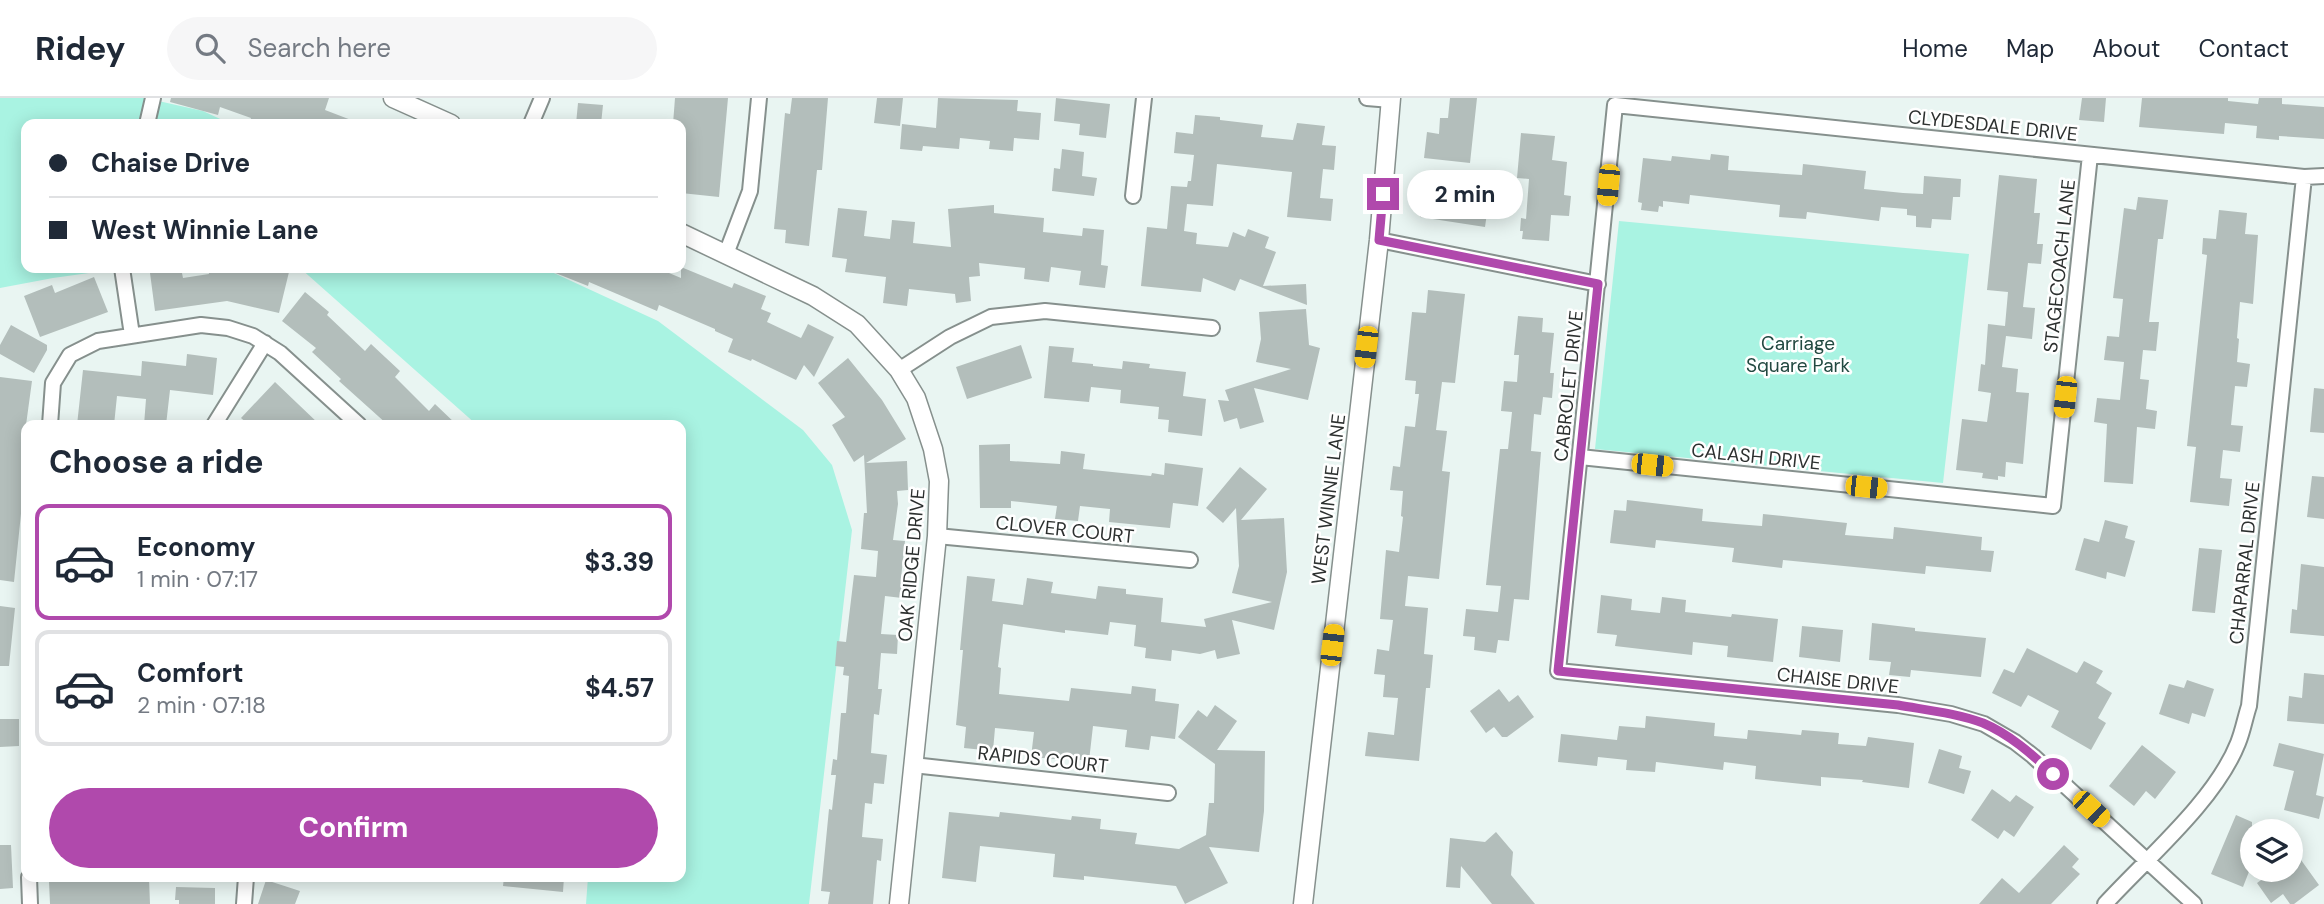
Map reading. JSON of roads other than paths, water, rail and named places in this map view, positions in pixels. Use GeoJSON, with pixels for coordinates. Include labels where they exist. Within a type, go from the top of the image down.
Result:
{"type":"FeatureCollection","features":[{"type":"Feature","properties":{"kind":"street"},"geometry":{"type":"LineString","coordinates":[[148,119],[153,98]]}},
{"type":"Feature","properties":{"kind":"street"},"geometry":{"type":"LineString","coordinates":[[393,98],[440,119]]}},
{"type":"Feature","properties":{"kind":"street"},"geometry":{"type":"LineString","coordinates":[[533,119],[542,98]]}},
{"type":"Feature","properties":{"kind":"street"},"geometry":{"type":"LineString","coordinates":[[726,254],[750,191],[760,98]]}},
{"type":"Feature","properties":{"kind":"street"},"geometry":{"type":"LineString","coordinates":[[1133,197],[1144,98]]}},
{"type":"Feature","properties":{"kind":"street"},"geometry":{"type":"LineString","coordinates":[[1367,98],[1391,99]]}},
{"type":"Feature","properties":{"kind":"street","name":"WEST WINNIE LANE"},"geometry":{"type":"LineString","coordinates":[[1303,904],[1379,240],[1391,99]]}},
{"type":"Feature","properties":{"kind":"street","name":"CLYDESDALE DRIVE"},"geometry":{"type":"LineString","coordinates":[[1615,105],[2304,177],[2324,176]]}},
{"type":"Feature","properties":{"kind":"street","name":"CABROLET DRIVE"},"geometry":{"type":"LineString","coordinates":[[1558,671],[1615,105]]}},
{"type":"Feature","properties":{"kind":"street","name":"STAGECOACH LANE"},"geometry":{"type":"LineString","coordinates":[[2053,506],[2090,155]]}},
{"type":"Feature","properties":{"kind":"street","name":"CHAPARRAL DRIVE"},"geometry":{"type":"LineString","coordinates":[[2105,904],[2213,788],[2238,744],[2249,706],[2304,177]]}},
{"type":"Feature","properties":{"kind":"street","name":"OAK RIDGE DRIVE"},"geometry":{"type":"LineString","coordinates":[[686,235],[813,296],[857,324],[899,370],[916,398],[933,449],[939,481],[937,536],[899,904]]}},
{"type":"Feature","properties":{"kind":"street"},"geometry":{"type":"LineString","coordinates":[[1379,240],[1598,284]]}},
{"type":"Feature","properties":{"kind":"street"},"geometry":{"type":"LineString","coordinates":[[123,273],[132,335]]}},
{"type":"Feature","properties":{"kind":"street"},"geometry":{"type":"LineString","coordinates":[[899,370],[950,337],[991,317],[1045,311],[1212,328]]}},
{"type":"Feature","properties":{"kind":"street"},"geometry":{"type":"LineString","coordinates":[[50,420],[53,383],[70,355],[98,341],[201,325],[228,328],[265,343],[280,353],[354,420]]}},
{"type":"Feature","properties":{"kind":"street"},"geometry":{"type":"LineString","coordinates":[[217,420],[265,343]]}},
{"type":"Feature","properties":{"kind":"street","name":"CALASH DRIVE"},"geometry":{"type":"LineString","coordinates":[[1580,457],[2053,506]]}},
{"type":"Feature","properties":{"kind":"street","name":"CLOVER COURT"},"geometry":{"type":"LineString","coordinates":[[937,536],[1190,561]]}},
{"type":"Feature","properties":{"kind":"street","name":"CHAISE DRIVE"},"geometry":{"type":"LineString","coordinates":[[1558,671],[1898,705],[1951,714],[1984,724],[2034,756],[2194,904]]}},
{"type":"Feature","properties":{"kind":"street","name":"RAPIDS COURT"},"geometry":{"type":"LineString","coordinates":[[913,765],[1168,793]]}},
{"type":"Feature","properties":{"kind":"street"},"geometry":{"type":"LineString","coordinates":[[29,882],[30,904]]}},
{"type":"Feature","properties":{"kind":"street"},"geometry":{"type":"LineString","coordinates":[[244,904],[246,882]]}},
{"type":"Feature","properties":{"kind":"park label","name":"Carriage Square Park"},"geometry":{"type":"Point","coordinates":[1798,354]}}]}
